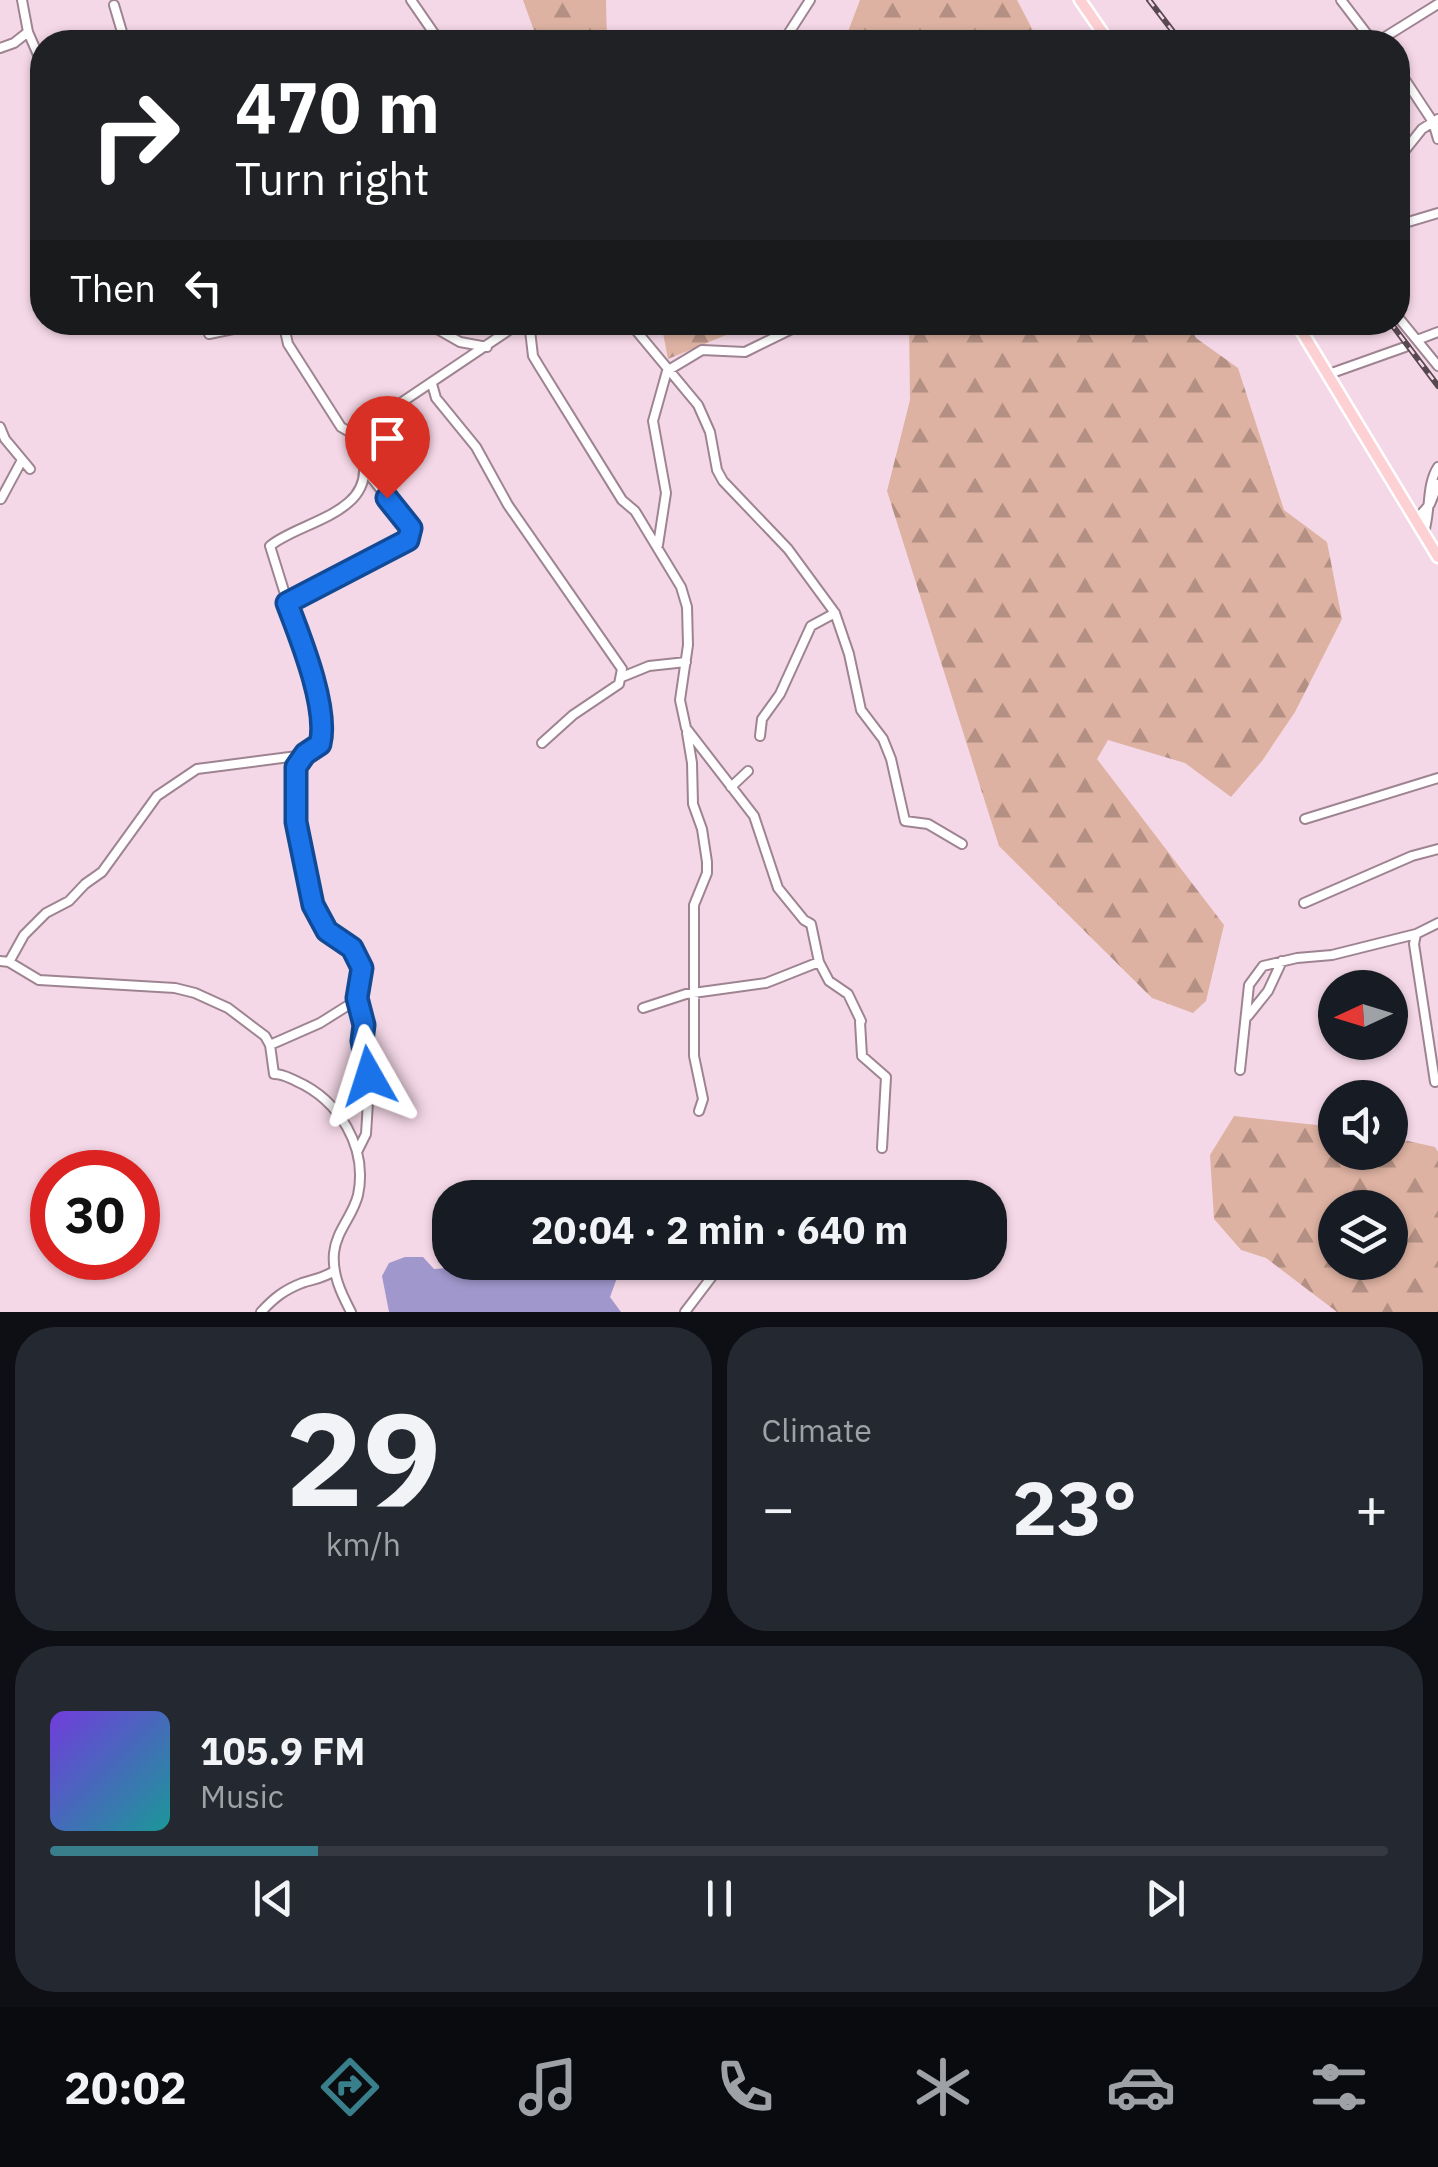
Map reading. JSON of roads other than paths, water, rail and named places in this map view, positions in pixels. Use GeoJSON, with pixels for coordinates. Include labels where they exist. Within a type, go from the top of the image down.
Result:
{"type":"FeatureCollection","features":[{"type":"Feature","properties":{"kind":"main road"},"geometry":{"type":"LineString","coordinates":[[1080,0],[1101,30]]}},
{"type":"Feature","properties":{"kind":"main road"},"geometry":{"type":"LineString","coordinates":[[1304,335],[1438,557]]}},
{"type":"Feature","properties":{"kind":"street"},"geometry":{"type":"LineString","coordinates":[[22,0],[30,37]]}},
{"type":"Feature","properties":{"kind":"street"},"geometry":{"type":"LineString","coordinates":[[25,10],[30,0]]}},
{"type":"Feature","properties":{"kind":"street"},"geometry":{"type":"LineString","coordinates":[[411,0],[432,30]]}},
{"type":"Feature","properties":{"kind":"street"},"geometry":{"type":"LineString","coordinates":[[791,30],[810,0]]}},
{"type":"Feature","properties":{"kind":"street"},"geometry":{"type":"LineString","coordinates":[[1340,0],[1365,30]]}},
{"type":"Feature","properties":{"kind":"street"},"geometry":{"type":"LineString","coordinates":[[1395,30],[1438,4]]}},
{"type":"Feature","properties":{"kind":"street"},"geometry":{"type":"LineString","coordinates":[[114,5],[121,30]]}},
{"type":"Feature","properties":{"kind":"street"},"geometry":{"type":"LineString","coordinates":[[0,48],[28,32]]}},
{"type":"Feature","properties":{"kind":"street"},"geometry":{"type":"LineString","coordinates":[[1410,85],[1436,120],[1438,139]]}},
{"type":"Feature","properties":{"kind":"street"},"geometry":{"type":"LineString","coordinates":[[1410,144],[1436,120]]}},
{"type":"Feature","properties":{"kind":"street"},"geometry":{"type":"LineString","coordinates":[[1410,221],[1438,213]]}},
{"type":"Feature","properties":{"kind":"street"},"geometry":{"type":"LineString","coordinates":[[1410,332],[1438,366]]}},
{"type":"Feature","properties":{"kind":"street"},"geometry":{"type":"LineString","coordinates":[[1417,340],[1438,332]]}},
{"type":"Feature","properties":{"kind":"street"},"geometry":{"type":"LineString","coordinates":[[286,335],[342,427],[355,435],[363,466],[362,485],[352,498],[326,517],[270,546],[322,724],[320,744],[305,754],[296,767],[294,799],[308,888],[327,931],[344,942],[360,962],[362,974],[357,982],[357,998],[364,1025],[362,1041],[369,1086],[366,1134],[358,1150],[358,1195],[336,1242],[334,1271],[351,1312]]}},
{"type":"Feature","properties":{"kind":"street"},"geometry":{"type":"LineString","coordinates":[[448,335],[460,342],[488,347]]}},
{"type":"Feature","properties":{"kind":"street"},"geometry":{"type":"LineString","coordinates":[[355,435],[504,335]]}},
{"type":"Feature","properties":{"kind":"street"},"geometry":{"type":"LineString","coordinates":[[531,335],[539,366],[622,500],[655,538],[688,606],[680,700],[692,763],[693,804],[707,862],[694,905],[695,1066],[703,1099],[698,1111]]}},
{"type":"Feature","properties":{"kind":"street"},"geometry":{"type":"LineString","coordinates":[[639,335],[698,404],[723,482],[788,549],[835,614],[849,654],[861,710],[883,738],[891,759],[905,821],[928,824],[962,844]]}},
{"type":"Feature","properties":{"kind":"street"},"geometry":{"type":"LineString","coordinates":[[655,538],[666,493],[653,420],[667,371],[702,350],[745,352],[780,335]]}},
{"type":"Feature","properties":{"kind":"street"},"geometry":{"type":"LineString","coordinates":[[1329,374],[1405,347]]}},
{"type":"Feature","properties":{"kind":"street"},"geometry":{"type":"LineString","coordinates":[[432,384],[436,398],[476,447],[508,504],[622,669],[619,684],[542,743]]}},
{"type":"Feature","properties":{"kind":"street"},"geometry":{"type":"LineString","coordinates":[[0,427],[4,439],[30,468]]}},
{"type":"Feature","properties":{"kind":"street"},"geometry":{"type":"LineString","coordinates":[[1,498],[22,460]]}},
{"type":"Feature","properties":{"kind":"street"},"geometry":{"type":"LineString","coordinates":[[287,603],[408,540],[412,534],[363,466]]}},
{"type":"Feature","properties":{"kind":"street"},"geometry":{"type":"LineString","coordinates":[[1424,532],[1432,480],[1438,467]]}},
{"type":"Feature","properties":{"kind":"street"},"geometry":{"type":"LineString","coordinates":[[1416,520],[1430,504],[1438,484]]}},
{"type":"Feature","properties":{"kind":"street"},"geometry":{"type":"LineString","coordinates":[[760,736],[762,719],[780,694],[811,626],[835,614]]}},
{"type":"Feature","properties":{"kind":"street"},"geometry":{"type":"LineString","coordinates":[[622,677],[650,666],[686,662]]}},
{"type":"Feature","properties":{"kind":"street"},"geometry":{"type":"LineString","coordinates":[[686,728],[760,826],[778,888],[811,924],[819,962],[829,981],[848,994],[860,1022],[862,1056],[886,1077],[882,1148]]}},
{"type":"Feature","properties":{"kind":"street"},"geometry":{"type":"LineString","coordinates":[[305,754],[197,769],[157,796],[102,872],[69,901],[46,914],[5,961],[39,980],[184,989],[228,1008],[270,1044],[274,1074],[283,1074],[318,1092],[345,1122],[358,1150]]}},
{"type":"Feature","properties":{"kind":"street"},"geometry":{"type":"LineString","coordinates":[[731,787],[748,771]]}},
{"type":"Feature","properties":{"kind":"street"},"geometry":{"type":"LineString","coordinates":[[1304,819],[1438,778]]}},
{"type":"Feature","properties":{"kind":"street"},"geometry":{"type":"LineString","coordinates":[[1304,903],[1412,856],[1438,849]]}},
{"type":"Feature","properties":{"kind":"street"},"geometry":{"type":"LineString","coordinates":[[1240,1070],[1249,985],[1263,966],[1332,955],[1416,934],[1438,923]]}},
{"type":"Feature","properties":{"kind":"street"},"geometry":{"type":"LineString","coordinates":[[1416,934],[1414,952],[1435,1082]]}},
{"type":"Feature","properties":{"kind":"street"},"geometry":{"type":"LineString","coordinates":[[1248,1016],[1268,991],[1282,961]]}},
{"type":"Feature","properties":{"kind":"street"},"geometry":{"type":"LineString","coordinates":[[644,1008],[686,994],[766,983],[819,962]]}},
{"type":"Feature","properties":{"kind":"street"},"geometry":{"type":"LineString","coordinates":[[270,1044],[320,1023],[357,998]]}},
{"type":"Feature","properties":{"kind":"street"},"geometry":{"type":"LineString","coordinates":[[262,1312],[274,1297],[288,1289],[334,1271]]}},
{"type":"Feature","properties":{"kind":"street"},"geometry":{"type":"LineString","coordinates":[[685,1312],[712,1280]]}},
{"type":"Feature","properties":{"kind":"railway"},"geometry":{"type":"LineString","coordinates":[[1149,0],[1172,30]]}},
{"type":"Feature","properties":{"kind":"railway"},"geometry":{"type":"LineString","coordinates":[[1400,335],[1438,386]]}}]}
